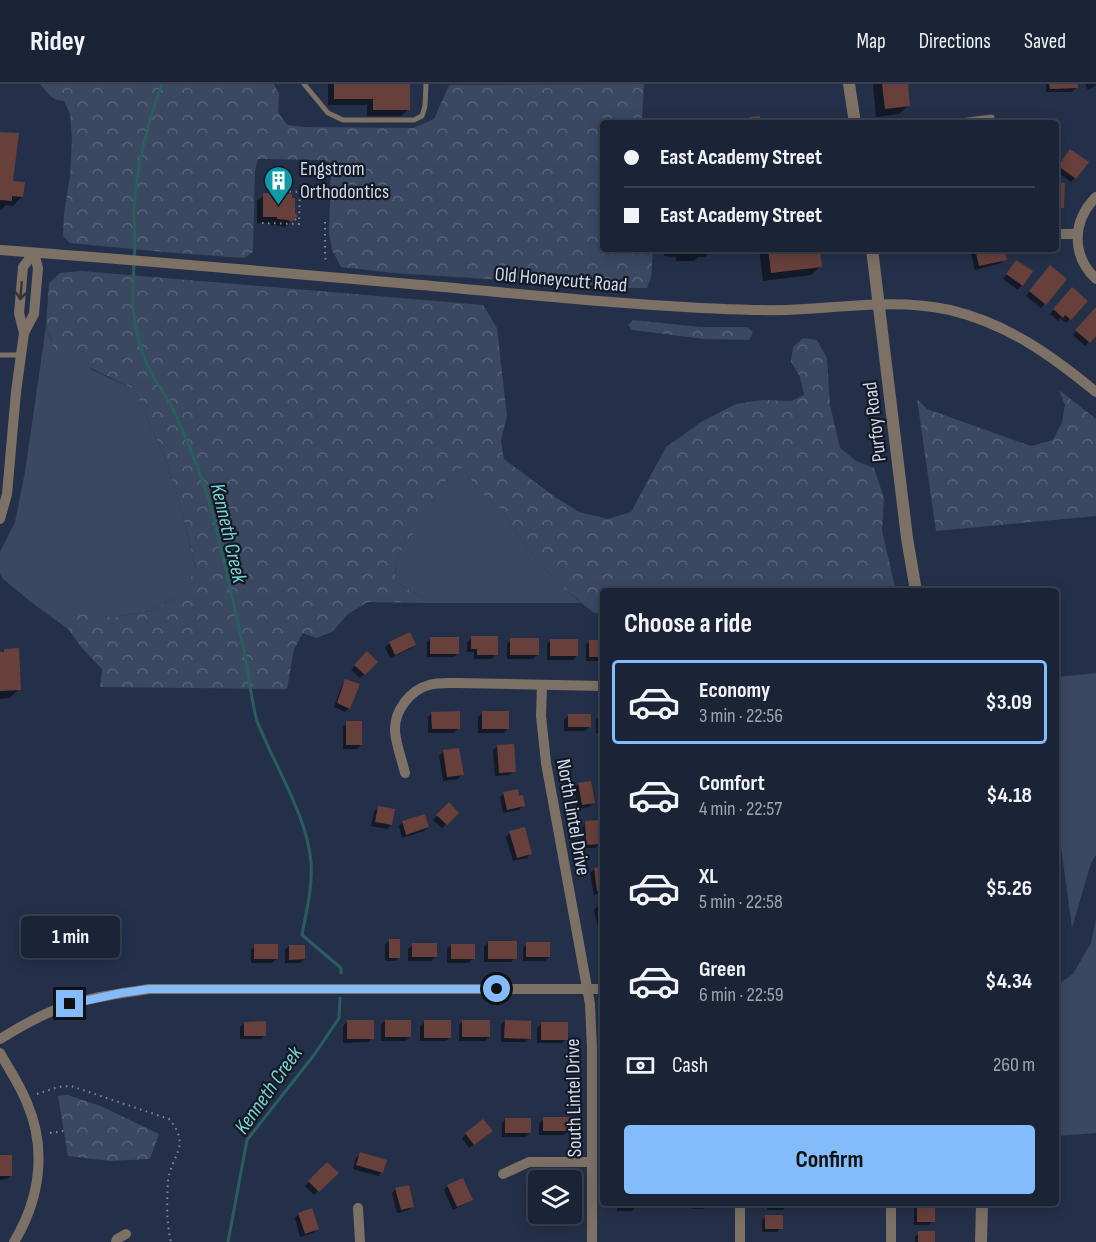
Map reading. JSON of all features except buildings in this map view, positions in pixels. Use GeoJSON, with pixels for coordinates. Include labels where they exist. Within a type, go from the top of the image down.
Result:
{"type":"FeatureCollection","features":[{"type":"Feature","properties":{"kind":"street"},"geometry":{"type":"LineString","coordinates":[[849,84],[855,120]]}},
{"type":"Feature","properties":{"kind":"street"},"geometry":{"type":"LineString","coordinates":[[1096,197],[1083,213],[1078,234],[1080,256],[1084,265],[1096,279]]}},
{"type":"Feature","properties":{"kind":"street"},"geometry":{"type":"LineString","coordinates":[[1059,234],[1078,234]]}},
{"type":"Feature","properties":{"kind":"street","name":"Old Honeycutt Road"},"geometry":{"type":"LineString","coordinates":[[0,250],[307,274],[650,305],[786,310],[880,304],[922,305],[979,318],[1026,340],[1096,392]]}},
{"type":"Feature","properties":{"kind":"street","name":"Purfoy Road"},"geometry":{"type":"LineString","coordinates":[[872,252],[916,588]]}},
{"type":"Feature","properties":{"kind":"street"},"geometry":{"type":"LineString","coordinates":[[0,519],[7,494],[24,333],[34,314],[38,268],[34,253]]}},
{"type":"Feature","properties":{"kind":"street"},"geometry":{"type":"LineString","coordinates":[[405,773],[395,733],[397,716],[407,699],[427,685],[440,683],[600,686]]}},
{"type":"Feature","properties":{"kind":"street","name":"North Lintel Drive"},"geometry":{"type":"LineString","coordinates":[[542,684],[541,716],[546,763],[587,989]]}},
{"type":"Feature","properties":{"kind":"street"},"geometry":{"type":"LineString","coordinates":[[0,1039],[26,1023],[70,1004],[149,989],[600,989]]}},
{"type":"Feature","properties":{"kind":"street","name":"South Lintel Drive"},"geometry":{"type":"LineString","coordinates":[[587,989],[592,1049],[592,1242]]}},
{"type":"Feature","properties":{"kind":"street"},"geometry":{"type":"LineString","coordinates":[[0,1053],[22,1091],[32,1114],[39,1152],[38,1178],[32,1204],[14,1242]]}},
{"type":"Feature","properties":{"kind":"street"},"geometry":{"type":"LineString","coordinates":[[503,1174],[529,1162],[592,1162]]}},
{"type":"Feature","properties":{"kind":"street"},"geometry":{"type":"LineString","coordinates":[[740,1206],[740,1242]]}},
{"type":"Feature","properties":{"kind":"street"},"geometry":{"type":"LineString","coordinates":[[891,1206],[891,1242]]}},
{"type":"Feature","properties":{"kind":"street"},"geometry":{"type":"LineString","coordinates":[[981,1242],[982,1206]]}},
{"type":"Feature","properties":{"kind":"street"},"geometry":{"type":"LineString","coordinates":[[358,1208],[360,1242]]}},
{"type":"Feature","properties":{"kind":"street"},"geometry":{"type":"LineString","coordinates":[[116,1242],[126,1234]]}},
{"type":"Feature","properties":{"kind":"lane"},"geometry":{"type":"LineString","coordinates":[[304,84],[328,113],[343,120],[414,120],[422,116],[426,84]]}},
{"type":"Feature","properties":{"kind":"lane"},"geometry":{"type":"LineString","coordinates":[[968,120],[992,117]]}},
{"type":"Feature","properties":{"kind":"lane"},"geometry":{"type":"LineString","coordinates":[[0,355],[21,356]]}},
{"type":"Feature","properties":{"kind":"path"},"geometry":{"type":"LineString","coordinates":[[270,191],[300,192],[299,224]]}},
{"type":"Feature","properties":{"kind":"path"},"geometry":{"type":"LineString","coordinates":[[295,219],[299,224]]}},
{"type":"Feature","properties":{"kind":"path"},"geometry":{"type":"LineString","coordinates":[[325,222],[326,262]]}},
{"type":"Feature","properties":{"kind":"path"},"geometry":{"type":"LineString","coordinates":[[262,223],[299,224]]}},
{"type":"Feature","properties":{"kind":"path"},"geometry":{"type":"LineString","coordinates":[[37,1094],[58,1087],[71,1086],[170,1119],[175,1125],[180,1143],[169,1178],[167,1227],[171,1242]]}},
{"type":"Feature","properties":{"kind":"path"},"geometry":{"type":"LineString","coordinates":[[50,1133],[64,1131]]}},
{"type":"Feature","properties":{"kind":"green space"},"geometry":{"type":"Polygon","coordinates":[[[40,84],[274,84],[279,94],[278,112],[287,125],[414,128],[434,119],[449,85],[644,84],[642,120],[600,120],[600,252],[653,252],[651,278],[647,288],[629,288],[394,273],[341,267],[332,250],[329,234],[331,164],[324,160],[258,159],[255,171],[253,252],[244,258],[70,243],[63,236],[70,176],[72,139],[70,114],[64,101],[53,98],[40,84]]]}},
{"type":"Feature","properties":{"kind":"green space"},"geometry":{"type":"Polygon","coordinates":[[[82,271],[483,305],[497,328],[507,416],[501,441],[504,459],[579,512],[608,519],[631,512],[666,447],[701,422],[736,404],[762,400],[791,401],[804,395],[800,377],[791,362],[793,347],[803,338],[817,340],[827,358],[830,405],[840,448],[856,461],[874,468],[884,498],[882,531],[895,588],[600,588],[600,614],[594,613],[560,585],[530,552],[502,510],[480,492],[462,468],[449,478],[439,491],[397,559],[395,582],[425,598],[424,603],[368,602],[348,614],[332,632],[316,638],[303,633],[294,649],[287,689],[100,687],[102,669],[68,629],[75,614],[115,617],[150,611],[180,596],[196,569],[179,501],[164,455],[134,389],[55,351],[46,326],[49,283],[60,273],[82,271]]]}},
{"type":"Feature","properties":{"kind":"green space"},"geometry":{"type":"Polygon","coordinates":[[[633,320],[700,327],[747,327],[753,332],[749,340],[704,339],[632,330],[628,325],[633,320]]]}},
{"type":"Feature","properties":{"kind":"green space"},"geometry":{"type":"Polygon","coordinates":[[[46,326],[51,341],[94,371],[134,389],[164,455],[179,501],[196,570],[180,596],[150,611],[115,617],[75,615],[68,629],[36,606],[0,574],[0,552],[15,522],[25,472],[46,326]]]}},
{"type":"Feature","properties":{"kind":"green space"},"geometry":{"type":"Polygon","coordinates":[[[1059,390],[1096,419],[1096,516],[936,531],[917,399],[927,409],[1031,446],[1053,440],[1062,422],[1065,405],[1059,390]]]}},
{"type":"Feature","properties":{"kind":"green space"},"geometry":{"type":"Polygon","coordinates":[[[462,468],[480,492],[502,510],[530,552],[560,585],[581,603],[424,603],[425,598],[395,582],[396,562],[402,548],[420,524],[444,484],[462,468]]]}},
{"type":"Feature","properties":{"kind":"green space"},"geometry":{"type":"Polygon","coordinates":[[[1096,673],[1096,855],[1091,863],[1072,928],[1059,833],[1059,677],[1096,673]]]}},
{"type":"Feature","properties":{"kind":"green space"},"geometry":{"type":"Polygon","coordinates":[[[1096,919],[1096,1133],[1059,1136],[1059,984],[1073,974],[1091,943],[1096,919]]]}},
{"type":"Feature","properties":{"kind":"green space"},"geometry":{"type":"Polygon","coordinates":[[[68,1095],[103,1107],[159,1134],[150,1159],[110,1161],[68,1156],[58,1096],[68,1095]]]}},
{"type":"Feature","properties":{"kind":"waterway","name":"Kenneth Creek"},"geometry":{"type":"LineString","coordinates":[[162,84],[144,145],[135,191],[134,319],[147,364],[172,407],[209,500],[245,654],[257,721],[297,808],[308,844],[311,880],[302,935],[341,968],[341,973]]}},
{"type":"Feature","properties":{"kind":"waterway","name":"Kenneth Creek"},"geometry":{"type":"LineString","coordinates":[[228,1242],[247,1140],[314,1055],[339,1018],[340,998]]}},
{"type":"Feature","properties":{"kind":"place","name":"Engstrom Orthodontics"},"geometry":{"type":"Point","coordinates":[279,206]}},
{"type":"Feature","properties":{"kind":"route"},"geometry":{"type":"LineString","coordinates":[[70,1004],[149,989],[497,989]]}}]}
